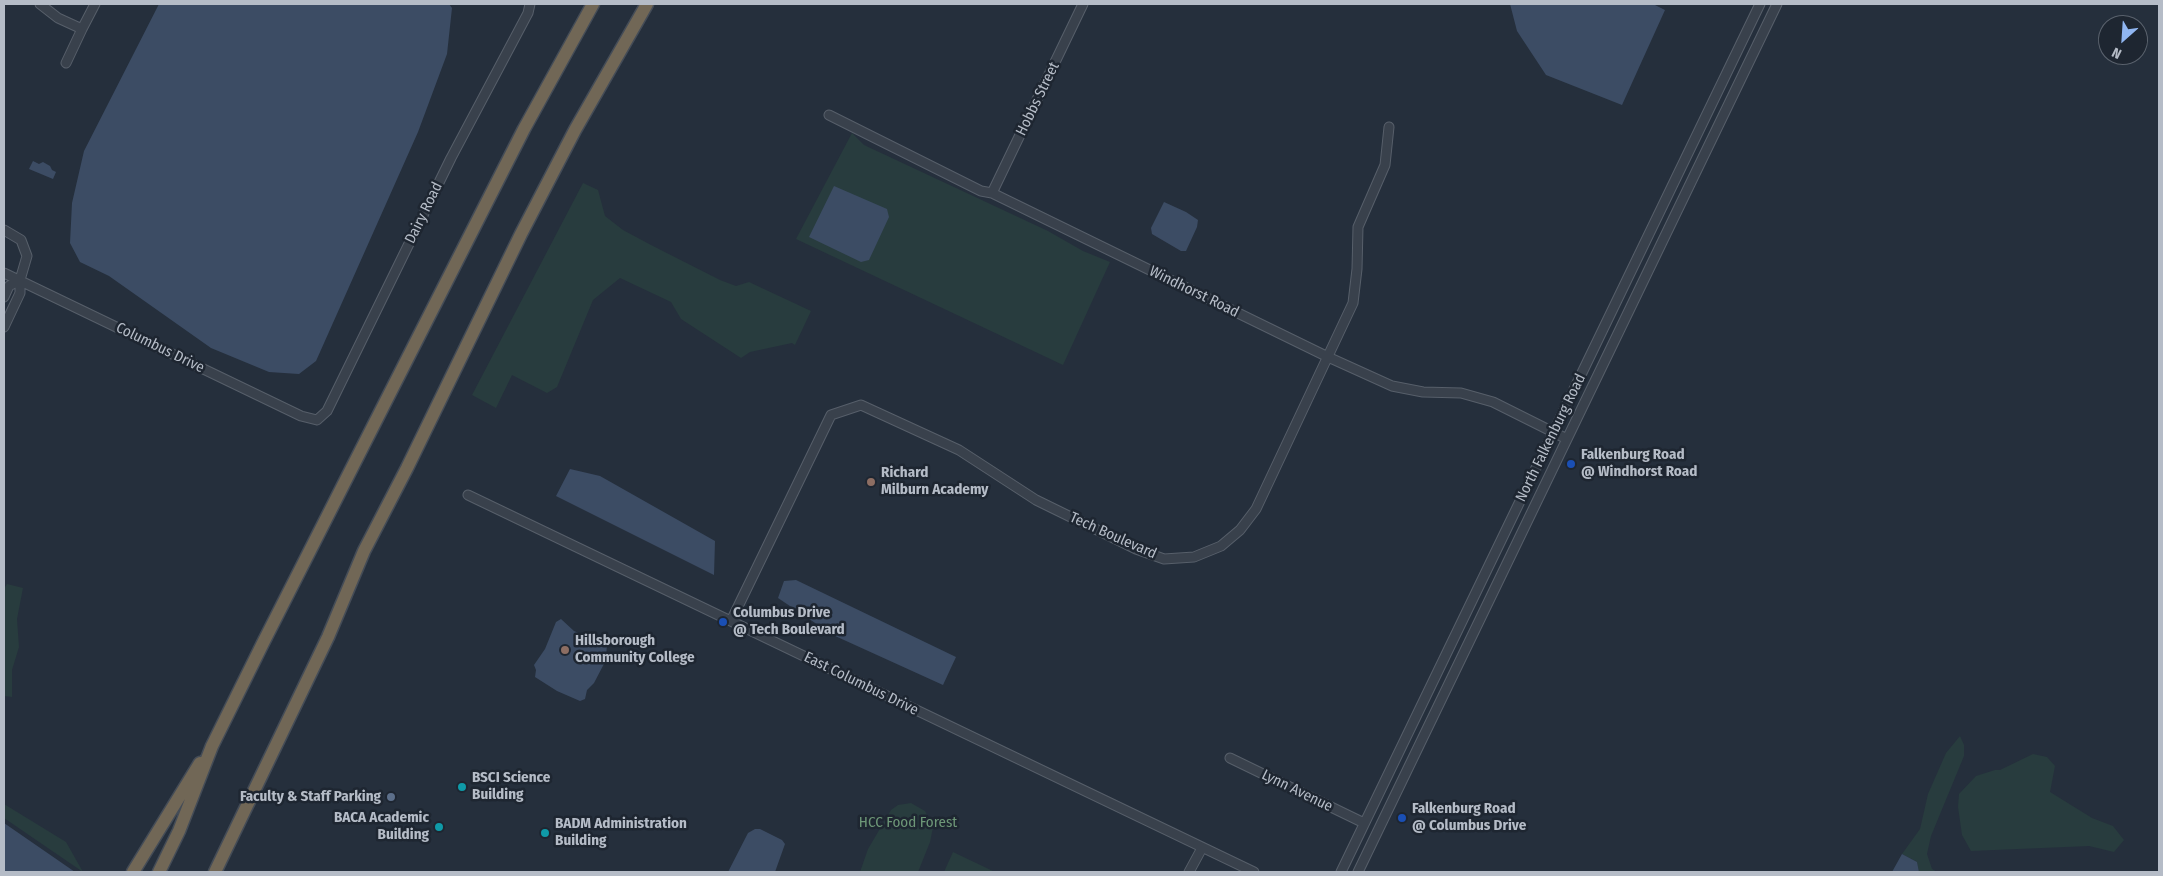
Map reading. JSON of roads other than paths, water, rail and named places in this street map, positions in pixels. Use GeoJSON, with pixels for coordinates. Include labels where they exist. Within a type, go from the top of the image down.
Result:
{"type":"FeatureCollection","features":[{"type":"Feature","properties":{"kind":"highway"},"geometry":{"type":"LineString","coordinates":[[159,872],[179,831],[212,746],[524,129],[593,4]]}},
{"type":"Feature","properties":{"kind":"highway"},"geometry":{"type":"LineString","coordinates":[[215,872],[328,637],[364,551],[407,468],[521,234],[575,130],[647,4]]}},
{"type":"Feature","properties":{"kind":"highway"},"geometry":{"type":"LineString","coordinates":[[133,872],[192,775],[212,746]]}},
{"type":"Feature","properties":{"kind":"street"},"geometry":{"type":"LineString","coordinates":[[40,4],[58,18],[82,30]]}},
{"type":"Feature","properties":{"kind":"street"},"geometry":{"type":"LineString","coordinates":[[66,62],[95,4]]}},
{"type":"Feature","properties":{"kind":"street","name":"Dairy Road"},"geometry":{"type":"LineString","coordinates":[[317,420],[327,411],[451,158],[528,12],[530,4]]}},
{"type":"Feature","properties":{"kind":"street","name":"Hobbs Street"},"geometry":{"type":"LineString","coordinates":[[992,193],[1083,4]]}},
{"type":"Feature","properties":{"kind":"street","name":"North Falkenburg Road"},"geometry":{"type":"LineString","coordinates":[[1340,872],[1760,4]]}},
{"type":"Feature","properties":{"kind":"street","name":"North Falkenburg Road"},"geometry":{"type":"LineString","coordinates":[[1358,872],[1777,4]]}},
{"type":"Feature","properties":{"kind":"street","name":"Windhorst Road"},"geometry":{"type":"LineString","coordinates":[[829,115],[981,191],[992,193],[1328,357],[1392,386],[1422,392],[1461,393],[1493,402],[1567,439]]}},
{"type":"Feature","properties":{"kind":"street","name":"Tech Boulevard"},"geometry":{"type":"LineString","coordinates":[[730,621],[831,415],[861,405],[959,450],[1036,500],[1136,549],[1164,559],[1194,558],[1221,546],[1240,530],[1256,508],[1353,303],[1357,269],[1358,227],[1385,165],[1389,127]]}},
{"type":"Feature","properties":{"kind":"street"},"geometry":{"type":"LineString","coordinates":[[1678,174],[1692,181]]}},
{"type":"Feature","properties":{"kind":"street"},"geometry":{"type":"LineString","coordinates":[[4,230],[21,240],[26,256],[20,280],[20,293],[4,327]]}},
{"type":"Feature","properties":{"kind":"street","name":"Columbus Drive"},"geometry":{"type":"LineString","coordinates":[[4,272],[301,416],[317,420]]}},
{"type":"Feature","properties":{"kind":"street"},"geometry":{"type":"LineString","coordinates":[[4,297],[9,286],[20,280]]}},
{"type":"Feature","properties":{"kind":"street","name":"East Columbus Drive"},"geometry":{"type":"LineString","coordinates":[[468,495],[1254,872]]}},
{"type":"Feature","properties":{"kind":"street","name":"Lynn Avenue"},"geometry":{"type":"LineString","coordinates":[[1230,758],[1364,823]]}},
{"type":"Feature","properties":{"kind":"street"},"geometry":{"type":"LineString","coordinates":[[1189,872],[1202,848]]}},
{"type":"Feature","properties":{"kind":"water"},"geometry":{"type":"Polygon","coordinates":[[[159,4],[449,4],[452,8],[447,54],[418,132],[316,361],[299,374],[269,372],[211,348],[109,276],[80,262],[70,243],[72,203],[84,151],[159,4]]]}},
{"type":"Feature","properties":{"kind":"water"},"geometry":{"type":"Polygon","coordinates":[[[1510,4],[1653,4],[1665,10],[1622,105],[1546,75],[1517,31],[1510,4]]]}},
{"type":"Feature","properties":{"kind":"water"},"geometry":{"type":"Polygon","coordinates":[[[33,161],[39,164],[43,162],[50,166],[56,172],[53,179],[29,169],[33,161]]]}},
{"type":"Feature","properties":{"kind":"water"},"geometry":{"type":"Polygon","coordinates":[[[834,186],[887,209],[889,217],[869,260],[861,262],[809,237],[834,186]]]}},
{"type":"Feature","properties":{"kind":"water"},"geometry":{"type":"Polygon","coordinates":[[[1164,202],[1198,220],[1197,227],[1186,251],[1181,251],[1152,234],[1151,228],[1164,202]]]}},
{"type":"Feature","properties":{"kind":"water"},"geometry":{"type":"Polygon","coordinates":[[[570,469],[600,476],[715,541],[714,575],[556,496],[570,469]]]}},
{"type":"Feature","properties":{"kind":"water"},"geometry":{"type":"Polygon","coordinates":[[[796,580],[956,657],[943,685],[833,635],[778,598],[784,581],[796,580]]]}},
{"type":"Feature","properties":{"kind":"water"},"geometry":{"type":"Polygon","coordinates":[[[561,619],[574,631],[585,636],[601,637],[607,642],[606,660],[594,683],[587,690],[585,699],[580,701],[557,691],[535,677],[536,670],[534,665],[545,649],[556,622],[561,619]]]}},
{"type":"Feature","properties":{"kind":"water"},"geometry":{"type":"Polygon","coordinates":[[[4,823],[75,872],[4,872],[4,823]]]}},
{"type":"Feature","properties":{"kind":"water"},"geometry":{"type":"Polygon","coordinates":[[[755,829],[760,829],[782,840],[785,844],[775,872],[728,872],[748,833],[755,829]]]}},
{"type":"Feature","properties":{"kind":"water"},"geometry":{"type":"Polygon","coordinates":[[[1902,854],[1917,862],[1919,872],[1892,872],[1902,854]]]}},
{"type":"Feature","properties":{"kind":"place","name":"Falkenburg Road @ Windhorst Road"},"geometry":{"type":"Point","coordinates":[1571,464]}},
{"type":"Feature","properties":{"kind":"place","name":"Richard Milburn Academy"},"geometry":{"type":"Point","coordinates":[871,482]}},
{"type":"Feature","properties":{"kind":"place","name":"Columbus Drive @ Tech Boulevard"},"geometry":{"type":"Point","coordinates":[723,622]}},
{"type":"Feature","properties":{"kind":"place","name":"Hillsborough Community College"},"geometry":{"type":"Point","coordinates":[565,650]}},
{"type":"Feature","properties":{"kind":"place","name":"BSCI Science Building"},"geometry":{"type":"Point","coordinates":[462,787]}},
{"type":"Feature","properties":{"kind":"place","name":"Faculty & Staff Parking"},"geometry":{"type":"Point","coordinates":[391,797]}},
{"type":"Feature","properties":{"kind":"place","name":"Falkenburg Road @ Columbus Drive"},"geometry":{"type":"Point","coordinates":[1402,818]}},
{"type":"Feature","properties":{"kind":"place","name":"BACA Academic Building"},"geometry":{"type":"Point","coordinates":[439,827]}},
{"type":"Feature","properties":{"kind":"place","name":"BADM Administration Building"},"geometry":{"type":"Point","coordinates":[545,833]}},
{"type":"Feature","properties":{"kind":"park label","name":"HCC Food Forest"},"geometry":{"type":"Point","coordinates":[908,823]}}]}
